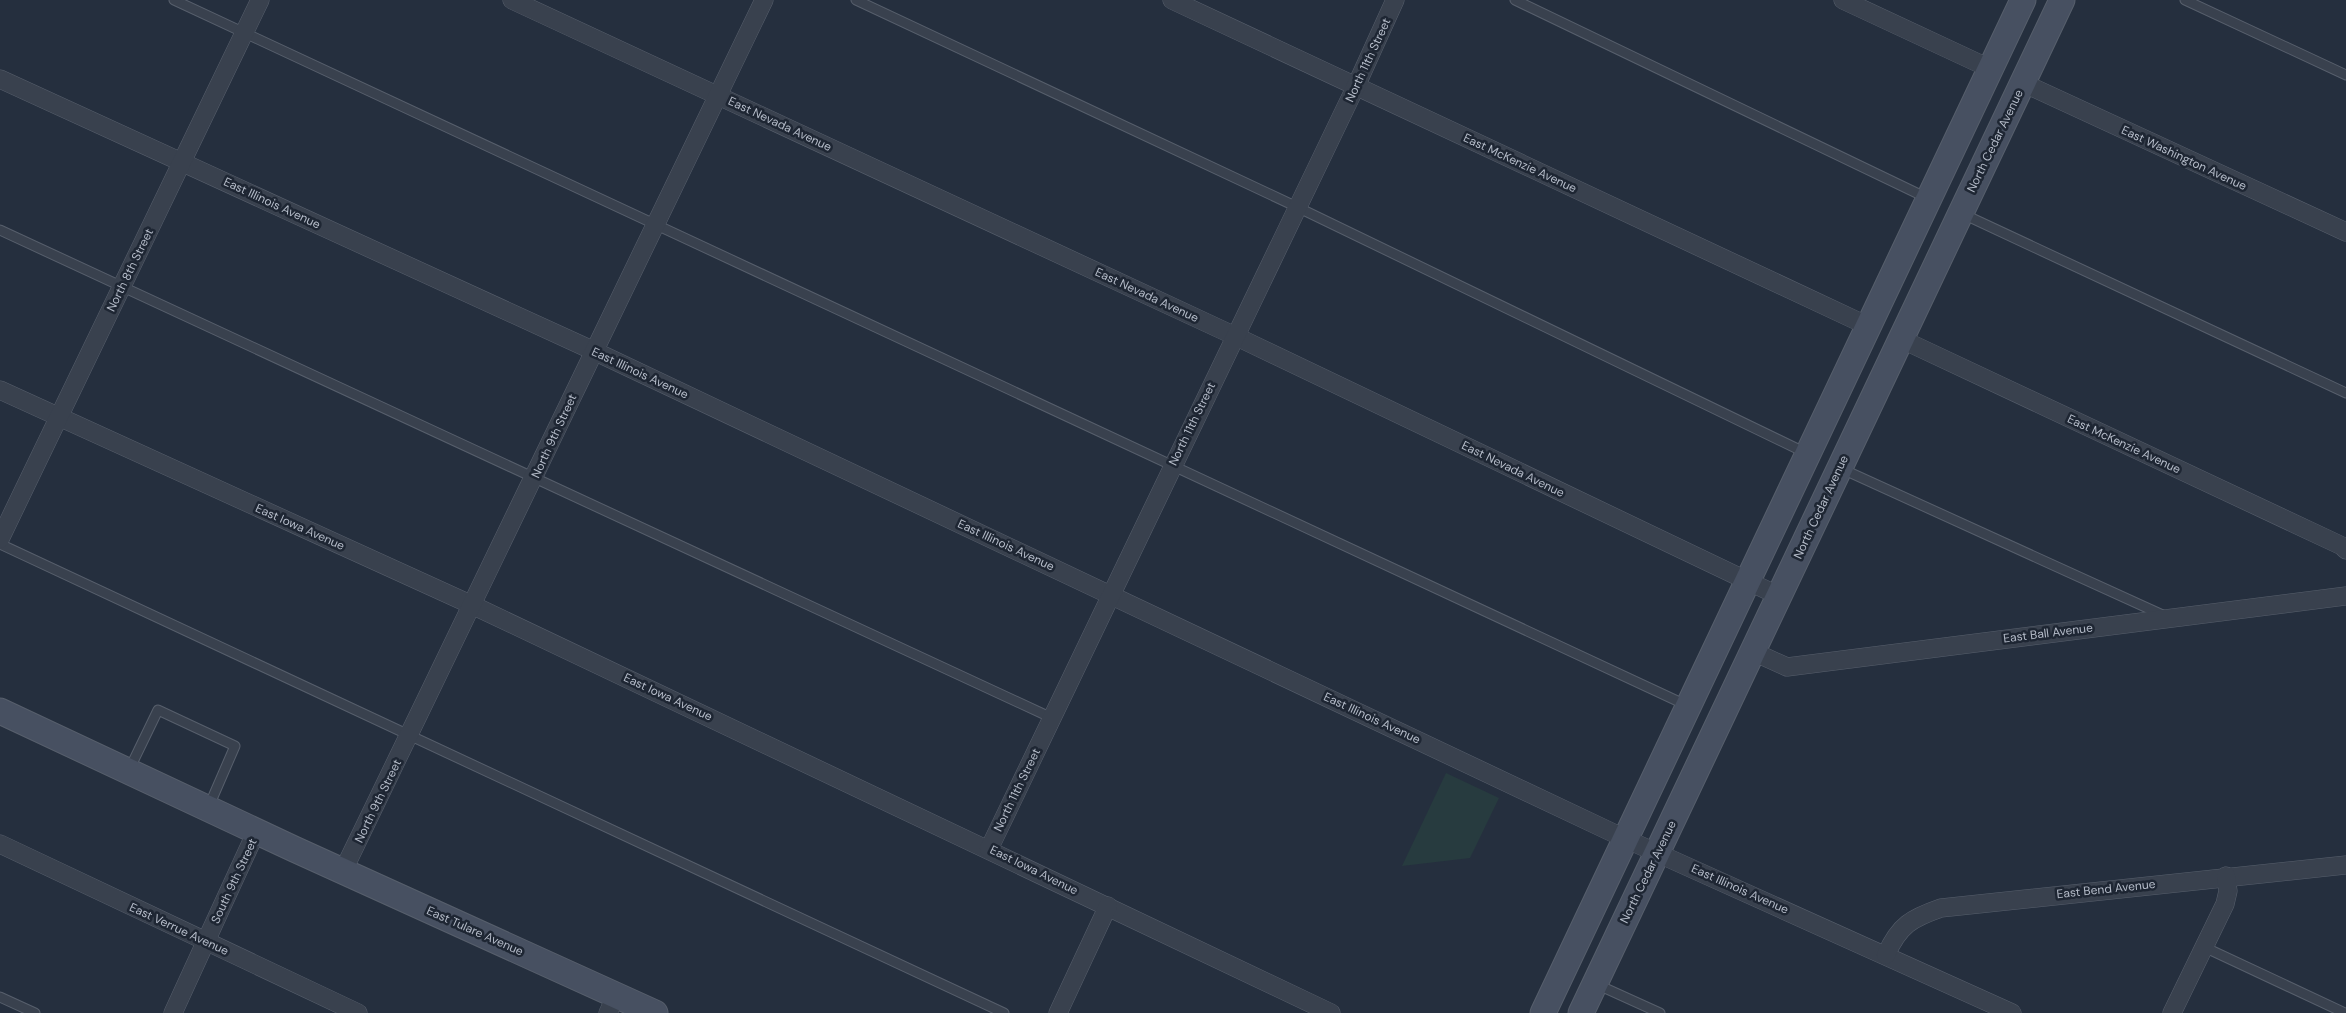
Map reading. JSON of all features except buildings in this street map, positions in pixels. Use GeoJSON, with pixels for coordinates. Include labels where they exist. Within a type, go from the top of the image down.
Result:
{"type":"FeatureCollection","features":[{"type":"Feature","properties":{"kind":"main road"},"geometry":{"type":"LineString","coordinates":[[1543,1013],[1809,454],[1928,198],[2024,0]]}},
{"type":"Feature","properties":{"kind":"main road","name":"North Cedar Avenue"},"geometry":{"type":"LineString","coordinates":[[1581,1013],[2062,0]]}},
{"type":"Feature","properties":{"kind":"main road"},"geometry":{"type":"LineString","coordinates":[[1901,339],[1895,330],[1893,311],[1928,235],[1928,198]]}},
{"type":"Feature","properties":{"kind":"main road"},"geometry":{"type":"LineString","coordinates":[[1840,468],[1836,443],[1876,356],[1876,342],[1868,326]]}},
{"type":"Feature","properties":{"kind":"main road","name":"East Tulare Avenue"},"geometry":{"type":"LineString","coordinates":[[0,711],[343,871],[612,1004],[655,1013]]}},
{"type":"Feature","properties":{"kind":"main road"},"geometry":{"type":"LineString","coordinates":[[1561,1013],[1592,911]]}},
{"type":"Feature","properties":{"kind":"street","name":"North 8th Street"},"geometry":{"type":"LineString","coordinates":[[0,539],[260,0]]}},
{"type":"Feature","properties":{"kind":"street","name":"East Nevada Avenue"},"geometry":{"type":"LineString","coordinates":[[512,0],[1235,336],[1779,596]]}},
{"type":"Feature","properties":{"kind":"street","name":"North 9th Street"},"geometry":{"type":"LineString","coordinates":[[343,871],[410,736],[764,0]]}},
{"type":"Feature","properties":{"kind":"street","name":"East McKenzie Avenue"},"geometry":{"type":"LineString","coordinates":[[1172,0],[1868,326]]}},
{"type":"Feature","properties":{"kind":"street","name":"North 11th Street"},"geometry":{"type":"LineString","coordinates":[[989,849],[1396,0]]}},
{"type":"Feature","properties":{"kind":"street"},"geometry":{"type":"LineString","coordinates":[[1843,0],[1991,69]]}},
{"type":"Feature","properties":{"kind":"street","name":"East Illinois Avenue"},"geometry":{"type":"LineString","coordinates":[[0,78],[594,351],[1626,839],[1886,954],[2012,1013]]}},
{"type":"Feature","properties":{"kind":"street","name":"East Washington Avenue"},"geometry":{"type":"LineString","coordinates":[[2023,83],[2346,232]]}},
{"type":"Feature","properties":{"kind":"street","name":"East McKenzie Avenue"},"geometry":{"type":"LineString","coordinates":[[1901,339],[2342,546],[2346,550]]}},
{"type":"Feature","properties":{"kind":"street","name":"East Iowa Avenue"},"geometry":{"type":"LineString","coordinates":[[0,390],[472,605],[1331,1013]]}},
{"type":"Feature","properties":{"kind":"street","name":"East Ball Avenue"},"geometry":{"type":"LineString","coordinates":[[1754,652],[1787,667],[2346,596]]}},
{"type":"Feature","properties":{"kind":"street","name":"South 9th Street"},"geometry":{"type":"LineString","coordinates":[[173,1013],[256,832]]}},
{"type":"Feature","properties":{"kind":"street","name":"East Verrue Avenue"},"geometry":{"type":"LineString","coordinates":[[0,844],[358,1013]]}},
{"type":"Feature","properties":{"kind":"street","name":"East Bend Avenue"},"geometry":{"type":"LineString","coordinates":[[1886,954],[1902,927],[1918,915],[1941,908],[2226,876],[2346,865]]}},
{"type":"Feature","properties":{"kind":"street"},"geometry":{"type":"LineString","coordinates":[[2172,1013],[2225,904],[2228,890],[2226,876]]}},
{"type":"Feature","properties":{"kind":"street"},"geometry":{"type":"LineString","coordinates":[[1058,1013],[1108,906]]}},
{"type":"Feature","properties":{"kind":"lane"},"geometry":{"type":"LineString","coordinates":[[174,0],[1688,706]]}},
{"type":"Feature","properties":{"kind":"lane"},"geometry":{"type":"LineString","coordinates":[[856,0],[1297,207],[1809,454]]}},
{"type":"Feature","properties":{"kind":"lane"},"geometry":{"type":"LineString","coordinates":[[1515,0],[1928,198]]}},
{"type":"Feature","properties":{"kind":"lane"},"geometry":{"type":"LineString","coordinates":[[2185,0],[2346,75]]}},
{"type":"Feature","properties":{"kind":"lane"},"geometry":{"type":"LineString","coordinates":[[1960,213],[2346,393]]}},
{"type":"Feature","properties":{"kind":"lane"},"geometry":{"type":"LineString","coordinates":[[0,230],[1052,718]]}},
{"type":"Feature","properties":{"kind":"lane"},"geometry":{"type":"LineString","coordinates":[[1840,468],[2168,618]]}},
{"type":"Feature","properties":{"kind":"lane"},"geometry":{"type":"LineString","coordinates":[[0,544],[1004,1013]]}},
{"type":"Feature","properties":{"kind":"lane"},"geometry":{"type":"LineString","coordinates":[[128,771],[158,710],[236,746],[207,808]]}},
{"type":"Feature","properties":{"kind":"lane"},"geometry":{"type":"LineString","coordinates":[[2204,947],[2345,1013]]}},
{"type":"Feature","properties":{"kind":"lane"},"geometry":{"type":"LineString","coordinates":[[1595,983],[1660,1013]]}},
{"type":"Feature","properties":{"kind":"lane"},"geometry":{"type":"LineString","coordinates":[[0,997],[35,1013]]}},
{"type":"Feature","properties":{"kind":"green space"},"geometry":{"type":"Polygon","coordinates":[[[1446,773],[1499,798],[1470,858],[1402,866],[1446,773]]]}}]}
